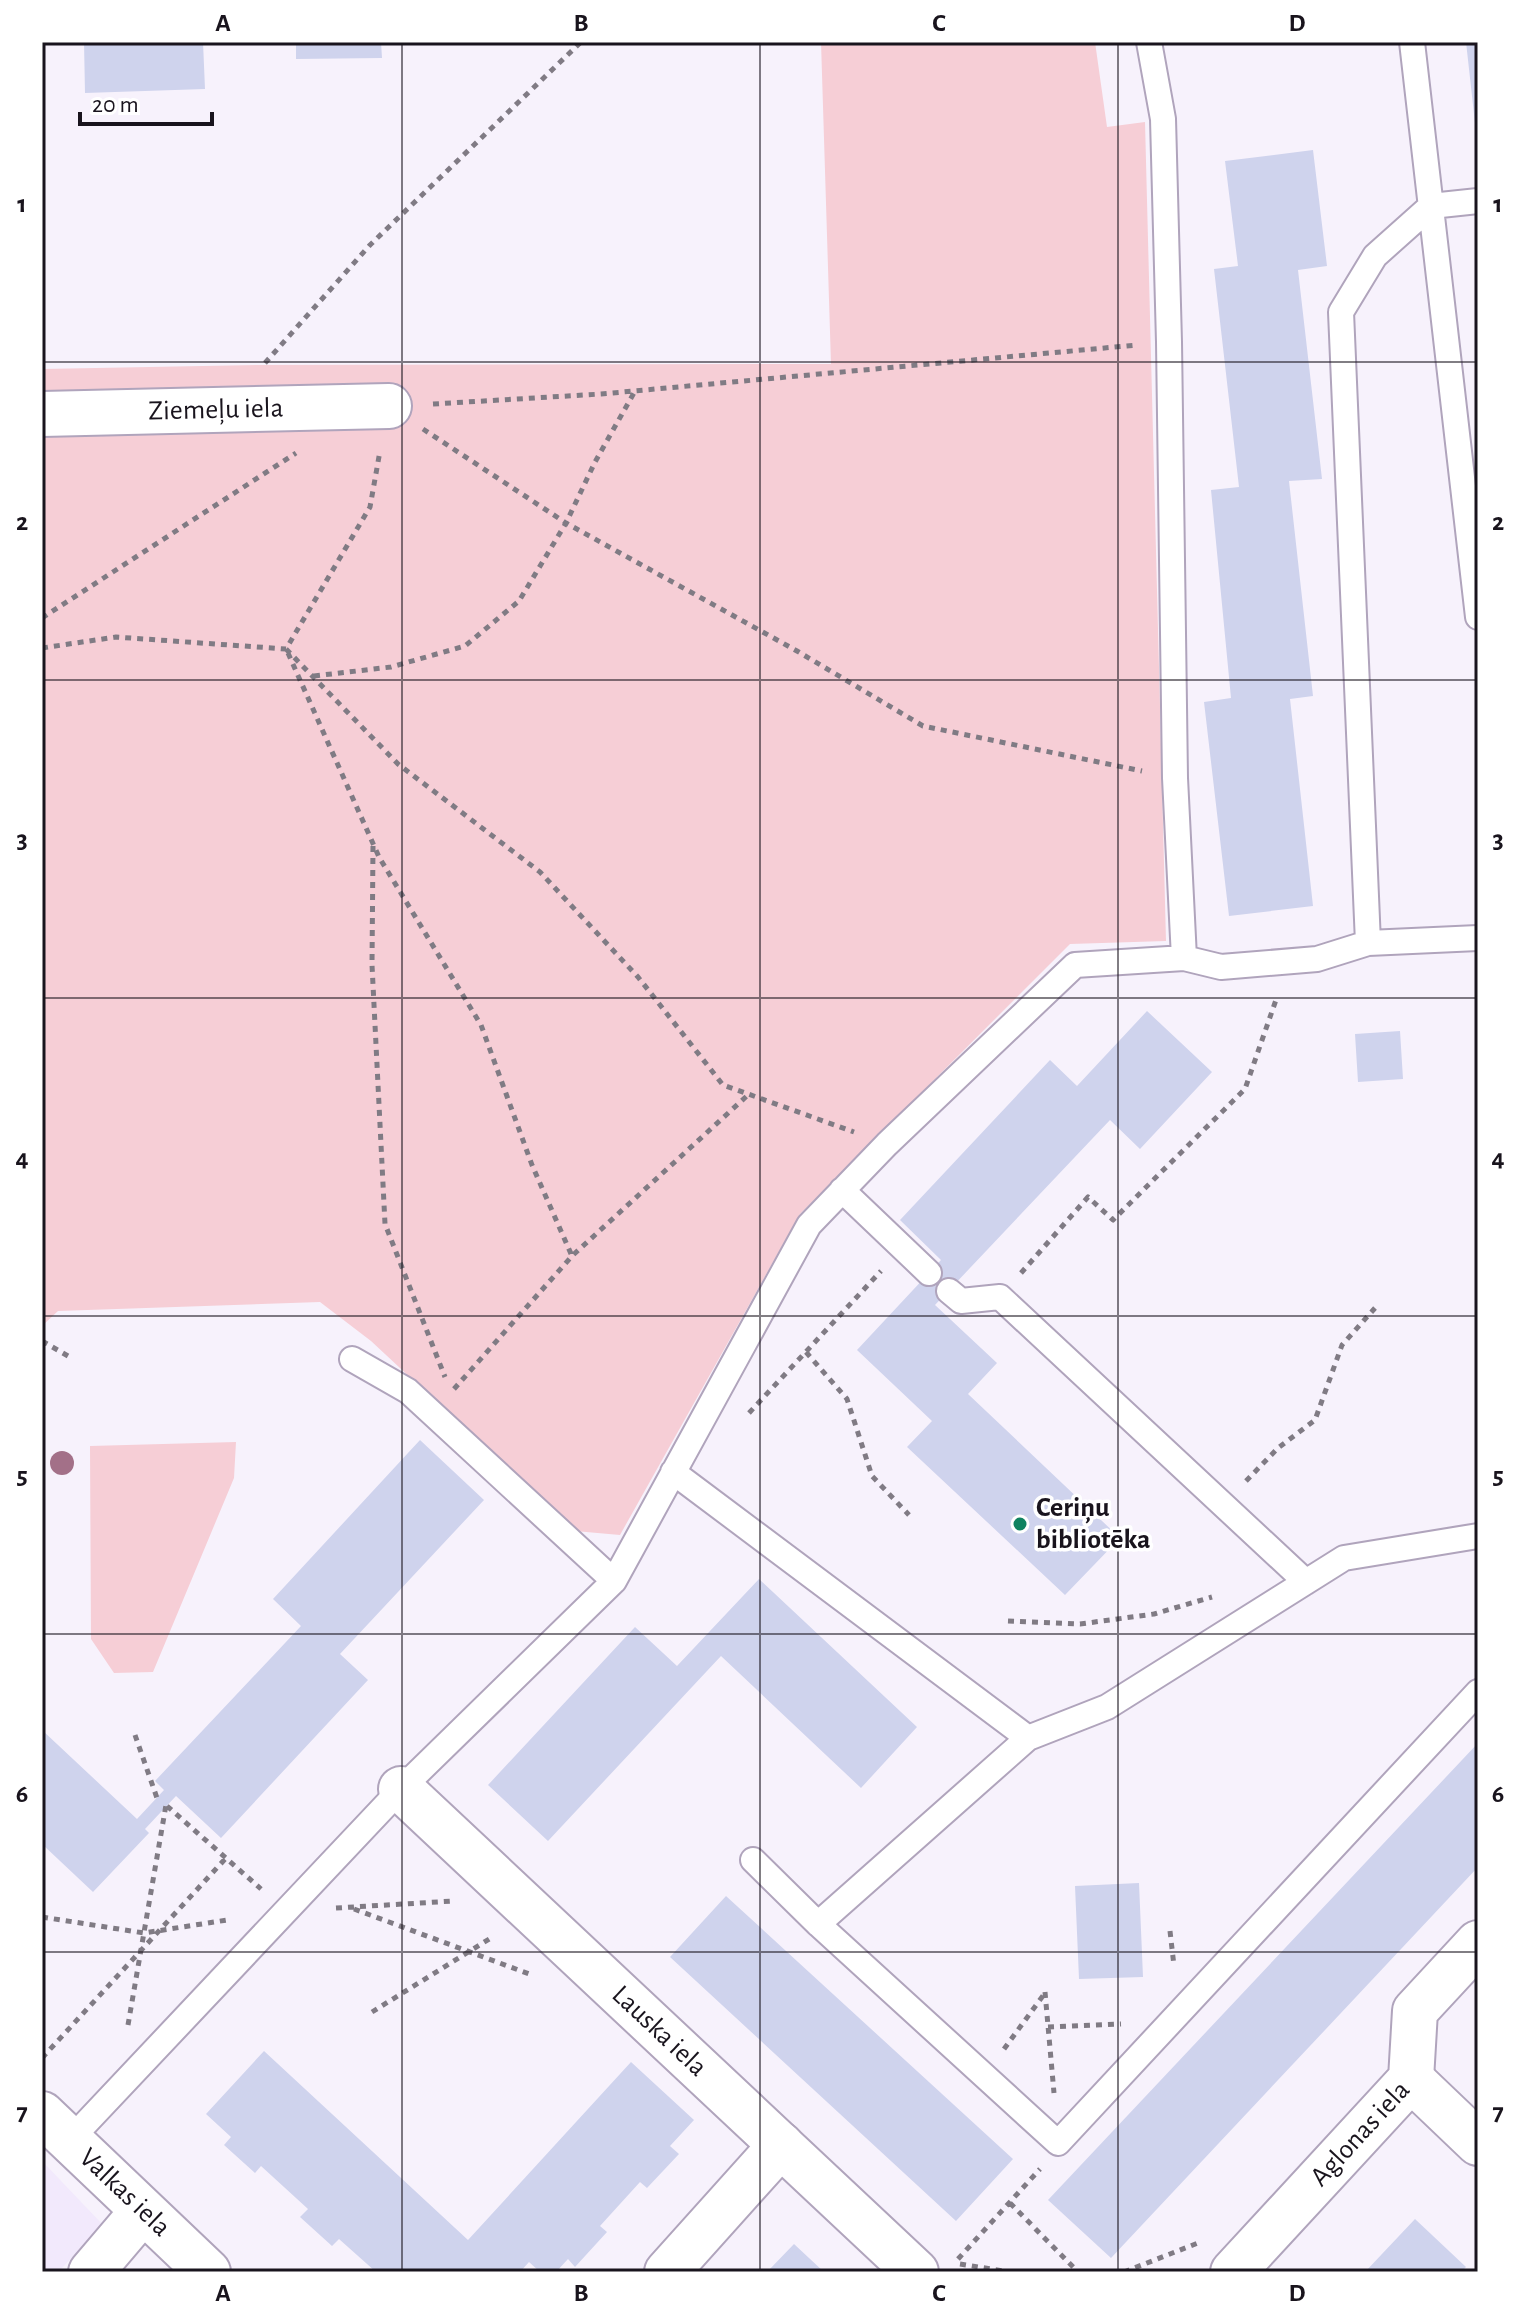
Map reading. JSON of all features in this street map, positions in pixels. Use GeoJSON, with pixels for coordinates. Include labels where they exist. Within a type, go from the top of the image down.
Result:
{"type":"FeatureCollection","features":[{"type":"Feature","properties":{"kind":"street","name":"Ziemeļu iela"},"geometry":{"type":"LineString","coordinates":[[42,414],[389,406]]}},
{"type":"Feature","properties":{"kind":"street","name":"Lauska iela"},"geometry":{"type":"LineString","coordinates":[[401,1789],[916,2272]]}},
{"type":"Feature","properties":{"kind":"street","name":"Aglonas iela"},"geometry":{"type":"LineString","coordinates":[[1233,2272],[1411,2079],[1415,2011],[1478,1943]]}},
{"type":"Feature","properties":{"kind":"street"},"geometry":{"type":"LineString","coordinates":[[1411,2079],[1478,2143]]}},
{"type":"Feature","properties":{"kind":"street","name":"Valkas iela"},"geometry":{"type":"LineString","coordinates":[[55,2128],[208,2272]]}},
{"type":"Feature","properties":{"kind":"street"},"geometry":{"type":"LineString","coordinates":[[667,2272],[781,2145]]}},
{"type":"Feature","properties":{"kind":"street"},"geometry":{"type":"LineString","coordinates":[[91,2272],[142,2212]]}},
{"type":"Feature","properties":{"kind":"lane"},"geometry":{"type":"LineString","coordinates":[[1149,42],[1163,119],[1175,778],[1184,958]]}},
{"type":"Feature","properties":{"kind":"lane"},"geometry":{"type":"LineString","coordinates":[[1412,42],[1478,617]]}},
{"type":"Feature","properties":{"kind":"lane"},"geometry":{"type":"LineString","coordinates":[[1368,943],[1341,312],[1375,256],[1431,206],[1478,201]]}},
{"type":"Feature","properties":{"kind":"lane"},"geometry":{"type":"LineString","coordinates":[[55,2128],[117,2090],[401,1789],[614,1581],[809,1225],[887,1144],[1075,965],[1184,958],[1221,967],[1317,959],[1368,943],[1478,938]]}},
{"type":"Feature","properties":{"kind":"lane"},"geometry":{"type":"LineString","coordinates":[[842,1190],[929,1273]]}},
{"type":"Feature","properties":{"kind":"lane"},"geometry":{"type":"LineString","coordinates":[[949,1291],[961,1301],[1000,1297],[1306,1582]]}},
{"type":"Feature","properties":{"kind":"lane"},"geometry":{"type":"LineString","coordinates":[[352,1359],[408,1391],[614,1581]]}},
{"type":"Feature","properties":{"kind":"lane"},"geometry":{"type":"LineString","coordinates":[[673,1472],[1028,1738]]}},
{"type":"Feature","properties":{"kind":"lane"},"geometry":{"type":"LineString","coordinates":[[818,1924],[1028,1738],[1107,1707],[1344,1558],[1478,1536]]}},
{"type":"Feature","properties":{"kind":"lane"},"geometry":{"type":"LineString","coordinates":[[753,1860],[818,1924],[1058,2143],[1478,1692]]}},
{"type":"Feature","properties":{"kind":"path"},"geometry":{"type":"LineString","coordinates":[[224,409],[370,245],[581,42]]}},
{"type":"Feature","properties":{"kind":"path"},"geometry":{"type":"LineString","coordinates":[[389,406],[635,391],[1169,342]]}},
{"type":"Feature","properties":{"kind":"path"},"geometry":{"type":"LineString","coordinates":[[313,676],[391,667],[465,646],[519,601],[566,523],[595,462],[635,391]]}},
{"type":"Feature","properties":{"kind":"path"},"geometry":{"type":"LineString","coordinates":[[389,406],[566,523],[797,651],[923,726],[1175,778]]}},
{"type":"Feature","properties":{"kind":"path"},"geometry":{"type":"LineString","coordinates":[[286,649],[370,507],[389,406]]}},
{"type":"Feature","properties":{"kind":"path"},"geometry":{"type":"LineString","coordinates":[[42,618],[303,449]]}},
{"type":"Feature","properties":{"kind":"path"},"geometry":{"type":"LineString","coordinates":[[42,648],[116,637],[286,649],[398,764],[540,872],[638,977],[723,1085],[887,1144]]}},
{"type":"Feature","properties":{"kind":"path"},"geometry":{"type":"LineString","coordinates":[[286,649],[373,844],[481,1025],[532,1165],[572,1256]]}},
{"type":"Feature","properties":{"kind":"path"},"geometry":{"type":"LineString","coordinates":[[373,844],[372,965],[385,1224],[451,1393],[572,1256],[749,1094]]}},
{"type":"Feature","properties":{"kind":"path"},"geometry":{"type":"LineString","coordinates":[[1000,1297],[1088,1197],[1113,1220],[1245,1089],[1290,962]]}},
{"type":"Feature","properties":{"kind":"path"},"geometry":{"type":"LineString","coordinates":[[746,1416],[903,1248]]}},
{"type":"Feature","properties":{"kind":"path"},"geometry":{"type":"LineString","coordinates":[[1223,1504],[1278,1448],[1315,1420],[1342,1345],[1375,1308]]}},
{"type":"Feature","properties":{"kind":"path"},"geometry":{"type":"LineString","coordinates":[[42,1341],[68,1356]]}},
{"type":"Feature","properties":{"kind":"path"},"geometry":{"type":"LineString","coordinates":[[806,1352],[847,1399],[872,1476],[909,1515]]}},
{"type":"Feature","properties":{"kind":"path"},"geometry":{"type":"LineString","coordinates":[[1008,1621],[1080,1624],[1154,1614],[1214,1596],[1265,1608]]}},
{"type":"Feature","properties":{"kind":"path"},"geometry":{"type":"LineString","coordinates":[[135,1735],[157,1798]]}},
{"type":"Feature","properties":{"kind":"path"},"geometry":{"type":"LineString","coordinates":[[117,2090],[166,1805],[286,1911]]}},
{"type":"Feature","properties":{"kind":"path"},"geometry":{"type":"LineString","coordinates":[[42,2058],[226,1858]]}},
{"type":"Feature","properties":{"kind":"path"},"geometry":{"type":"LineString","coordinates":[[349,1908],[540,1978]]}},
{"type":"Feature","properties":{"kind":"path"},"geometry":{"type":"LineString","coordinates":[[372,2012],[532,1911]]}},
{"type":"Feature","properties":{"kind":"path"},"geometry":{"type":"LineString","coordinates":[[1010,2272],[955,2263],[1044,2165],[1058,2143],[1045,1992],[1029,2014]]}},
{"type":"Feature","properties":{"kind":"path"},"geometry":{"type":"LineString","coordinates":[[1048,2027],[1080,2025]]}},
{"type":"Feature","properties":{"kind":"path"},"geometry":{"type":"LineString","coordinates":[[1010,2203],[1078,2272]]}},
{"type":"Feature","properties":{"kind":"shaded area"},"geometry":{"type":"Polygon","coordinates":[[[821,42],[1095,42],[1107,127],[1145,122],[1166,941],[1070,944],[800,1214],[620,1535],[575,1531],[371,1341],[320,1302],[58,1311],[42,1326],[42,369],[257,365],[831,364],[821,42]]]}},
{"type":"Feature","properties":{"kind":"shaded area"},"geometry":{"type":"Polygon","coordinates":[[[236,1442],[234,1478],[153,1672],[114,1673],[91,1639],[90,1446],[236,1442]]]}},
{"type":"Feature","properties":{"kind":"shaded area"},"geometry":{"type":"Polygon","coordinates":[[[42,2161],[103,2225],[58,2272],[42,2272],[42,2161]]]}},
{"type":"Feature","properties":{"kind":"building"},"geometry":{"type":"Polygon","coordinates":[[[84,42],[203,42],[205,89],[85,93],[84,42]]]}},
{"type":"Feature","properties":{"kind":"building"},"geometry":{"type":"Polygon","coordinates":[[[296,42],[381,42],[382,58],[296,59],[296,42]]]}},
{"type":"Feature","properties":{"kind":"building"},"geometry":{"type":"Polygon","coordinates":[[[1466,42],[1478,42],[1478,132],[1476,132],[1466,42]]]}},
{"type":"Feature","properties":{"kind":"building"},"geometry":{"type":"Polygon","coordinates":[[[1313,150],[1327,266],[1298,270],[1322,479],[1289,481],[1313,696],[1290,699],[1313,906],[1229,916],[1204,702],[1231,698],[1211,490],[1239,487],[1214,269],[1238,266],[1225,161],[1313,150]]]}},
{"type":"Feature","properties":{"kind":"building"},"geometry":{"type":"Polygon","coordinates":[[[1147,1011],[1212,1072],[1140,1149],[1110,1120],[935,1305],[997,1363],[968,1394],[1120,1538],[1065,1595],[907,1447],[932,1421],[857,1350],[941,1260],[900,1220],[1050,1060],[1077,1086],[1147,1011]]]}},
{"type":"Feature","properties":{"kind":"building"},"geometry":{"type":"Polygon","coordinates":[[[1400,1031],[1403,1079],[1358,1082],[1355,1034],[1400,1031]]]}},
{"type":"Feature","properties":{"kind":"building"},"geometry":{"type":"Polygon","coordinates":[[[420,1440],[484,1500],[340,1654],[368,1680],[221,1838],[176,1796],[145,1829],[149,1833],[93,1892],[42,1844],[42,1730],[137,1819],[164,1790],[155,1781],[301,1626],[273,1599],[420,1440]]]}},
{"type":"Feature","properties":{"kind":"building"},"geometry":{"type":"Polygon","coordinates":[[[759,1579],[917,1727],[861,1788],[721,1656],[548,1841],[488,1785],[635,1627],[677,1666],[759,1579]]]}},
{"type":"Feature","properties":{"kind":"building"},"geometry":{"type":"Polygon","coordinates":[[[1478,1743],[1478,1867],[1111,2258],[1048,2200],[1478,1743]]]}},
{"type":"Feature","properties":{"kind":"building"},"geometry":{"type":"Polygon","coordinates":[[[1139,1883],[1143,1977],[1079,1979],[1075,1886],[1139,1883]]]}},
{"type":"Feature","properties":{"kind":"building"},"geometry":{"type":"Polygon","coordinates":[[[726,1896],[1013,2159],[956,2221],[670,1957],[726,1896]]]}},
{"type":"Feature","properties":{"kind":"building"},"geometry":{"type":"Polygon","coordinates":[[[264,2051],[468,2240],[631,2062],[694,2120],[670,2146],[679,2154],[647,2188],[640,2182],[600,2226],[607,2232],[575,2267],[568,2259],[556,2272],[540,2272],[529,2262],[520,2272],[376,2272],[339,2239],[332,2246],[300,2217],[308,2209],[261,2166],[255,2173],[224,2145],[231,2137],[206,2114],[264,2051]]]}},
{"type":"Feature","properties":{"kind":"building"},"geometry":{"type":"Polygon","coordinates":[[[1415,2219],[1466,2267],[1461,2272],[1365,2272],[1415,2219]]]}},
{"type":"Feature","properties":{"kind":"building"},"geometry":{"type":"Polygon","coordinates":[[[794,2244],[824,2272],[767,2272],[794,2244]]]}},
{"type":"Feature","properties":{"kind":"place","name":"Ceriņu bibliotēka"},"geometry":{"type":"Point","coordinates":[1020,1524]}}]}
